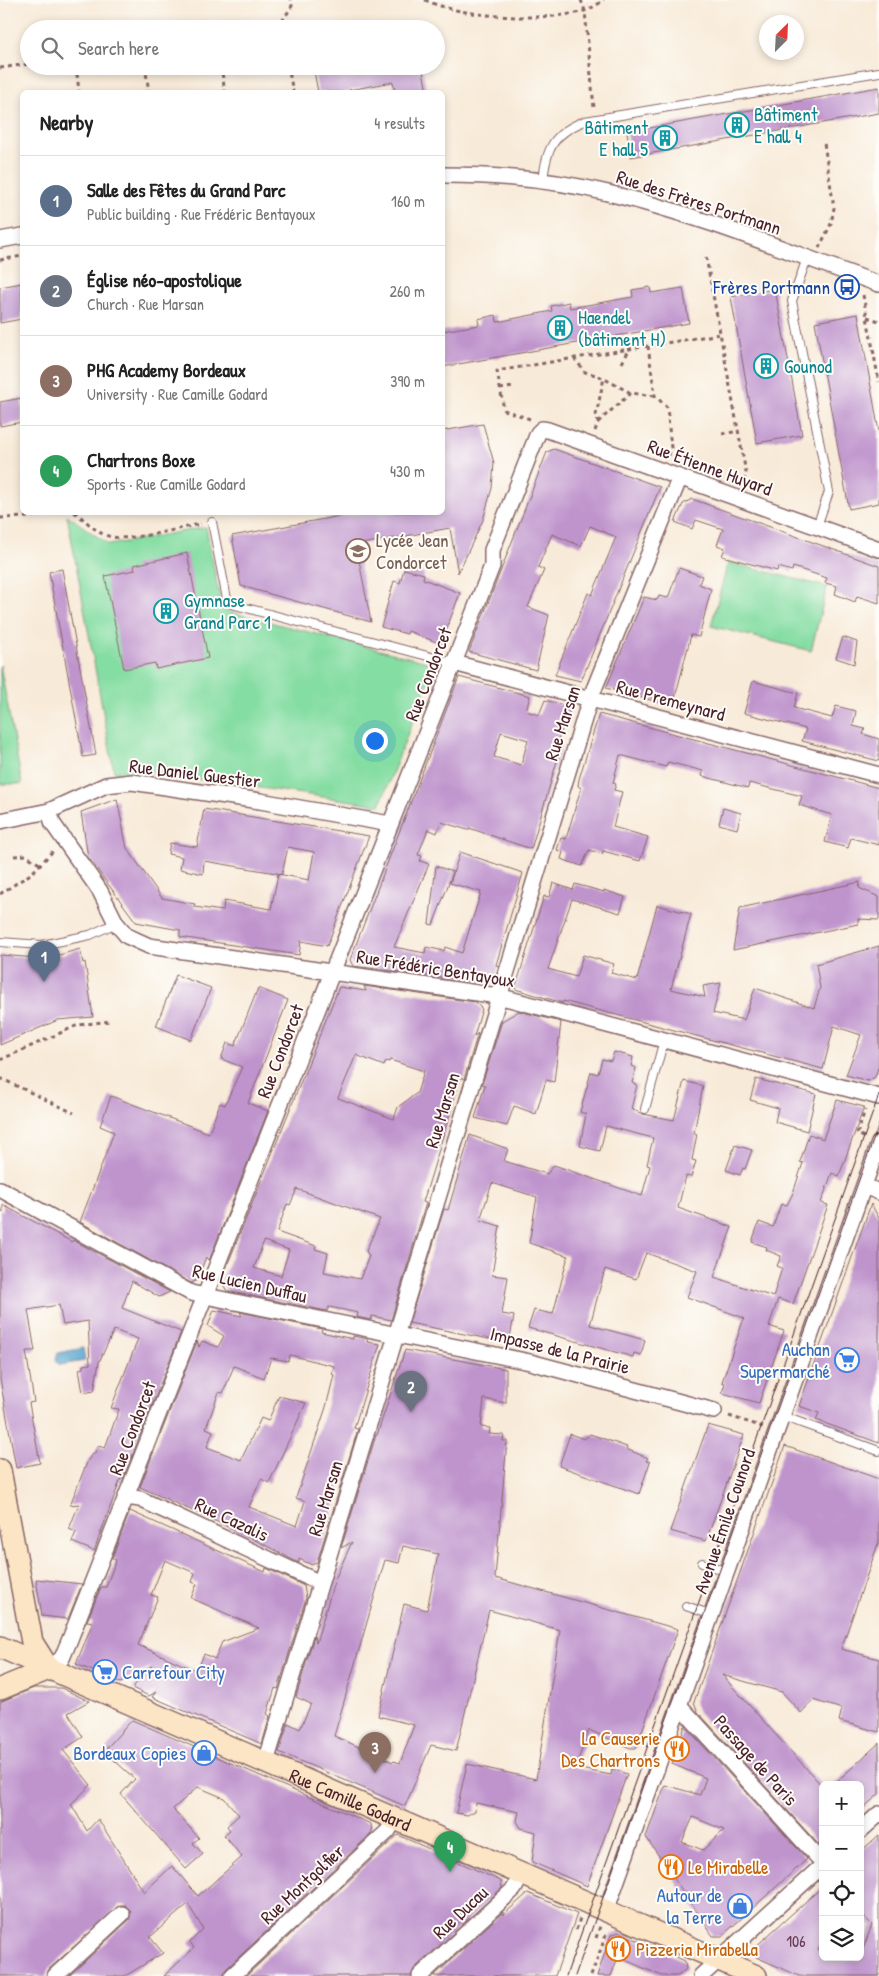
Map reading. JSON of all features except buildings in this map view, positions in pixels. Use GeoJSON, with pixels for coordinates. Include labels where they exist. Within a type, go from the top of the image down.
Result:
{"type":"FeatureCollection","features":[{"type":"Feature","properties":{"kind":"street","name":"Rue des Frères Portmann"},"geometry":{"type":"LineString","coordinates":[[445,175],[486,175],[542,181],[612,194],[648,204],[879,284]]}},
{"type":"Feature","properties":{"kind":"street"},"geometry":{"type":"LineString","coordinates":[[0,240],[20,236]]}},
{"type":"Feature","properties":{"kind":"street","name":"Rue Étienne Huyard"},"geometry":{"type":"LineString","coordinates":[[538,435],[591,445],[879,549]]}},
{"type":"Feature","properties":{"kind":"street","name":"Rue Condorcet"},"geometry":{"type":"LineString","coordinates":[[49,1668],[62,1658],[70,1639],[492,566],[492,550],[538,435]]}},
{"type":"Feature","properties":{"kind":"street","name":"Rue Marsan"},"geometry":{"type":"LineString","coordinates":[[266,1762],[394,1334],[590,699],[680,477]]}},
{"type":"Feature","properties":{"kind":"street","name":"Rue Premeynard"},"geometry":{"type":"LineString","coordinates":[[454,663],[879,775]]}},
{"type":"Feature","properties":{"kind":"street","name":"Rue Daniel Guestier"},"geometry":{"type":"LineString","coordinates":[[0,821],[50,811],[106,785],[132,782],[260,801],[390,824]]}},
{"type":"Feature","properties":{"kind":"street","name":"Rue Frédéric Bentayoux"},"geometry":{"type":"LineString","coordinates":[[50,811],[53,824],[100,891],[116,923],[127,936],[149,946],[498,996],[873,1096]]}},
{"type":"Feature","properties":{"kind":"street","name":"Avenue Émile Counord"},"geometry":{"type":"LineString","coordinates":[[605,1921],[864,1186],[876,1141]]}},
{"type":"Feature","properties":{"kind":"street"},"geometry":{"type":"LineString","coordinates":[[864,1186],[879,1192]]}},
{"type":"Feature","properties":{"kind":"street","name":"Rue Lucien Duffau"},"geometry":{"type":"LineString","coordinates":[[0,1189],[191,1293],[394,1334]]}},
{"type":"Feature","properties":{"kind":"street","name":"Impasse de la Prairie"},"geometry":{"type":"LineString","coordinates":[[394,1334],[530,1362],[714,1411]]}},
{"type":"Feature","properties":{"kind":"street"},"geometry":{"type":"LineString","coordinates":[[0,1470],[32,1642],[49,1668],[0,1689]]}},
{"type":"Feature","properties":{"kind":"street","name":"Rue Cazalis"},"geometry":{"type":"LineString","coordinates":[[126,1497],[140,1499],[320,1583]]}},
{"type":"Feature","properties":{"kind":"street","name":"Rue Camille Godard"},"geometry":{"type":"LineString","coordinates":[[0,1647],[522,1874],[605,1921],[723,1968],[756,1976]]}},
{"type":"Feature","properties":{"kind":"street","name":"Passage de Paris"},"geometry":{"type":"LineString","coordinates":[[680,1706],[819,1860]]}},
{"type":"Feature","properties":{"kind":"street"},"geometry":{"type":"LineString","coordinates":[[864,1827],[879,1814]]}},
{"type":"Feature","properties":{"kind":"street","name":"Rue Montgolfier"},"geometry":{"type":"LineString","coordinates":[[232,1976],[388,1831],[395,1819]]}},
{"type":"Feature","properties":{"kind":"street"},"geometry":{"type":"LineString","coordinates":[[702,1976],[723,1968],[819,1868]]}},
{"type":"Feature","properties":{"kind":"street","name":"Rue Ducau"},"geometry":{"type":"LineString","coordinates":[[420,1976],[514,1889],[522,1874]]}},
{"type":"Feature","properties":{"kind":"street"},"geometry":{"type":"LineString","coordinates":[[55,1976],[122,1914]]}},
{"type":"Feature","properties":{"kind":"lane"},"geometry":{"type":"LineString","coordinates":[[542,181],[548,150],[561,132],[576,124],[595,119],[879,72]]}},
{"type":"Feature","properties":{"kind":"lane"},"geometry":{"type":"LineString","coordinates":[[810,259],[792,301],[829,492],[817,526]]}},
{"type":"Feature","properties":{"kind":"lane"},"geometry":{"type":"LineString","coordinates":[[212,522],[227,599],[231,604],[454,663]]}},
{"type":"Feature","properties":{"kind":"lane"},"geometry":{"type":"LineString","coordinates":[[0,942],[42,945],[90,935],[116,923]]}},
{"type":"Feature","properties":{"kind":"lane"},"geometry":{"type":"LineString","coordinates":[[645,1109],[664,1040]]}},
{"type":"Feature","properties":{"kind":"lane"},"geometry":{"type":"LineString","coordinates":[[782,1416],[879,1451]]}},
{"type":"Feature","properties":{"kind":"lane"},"geometry":{"type":"LineString","coordinates":[[702,1563],[727,1572]]}},
{"type":"Feature","properties":{"kind":"lane"},"geometry":{"type":"LineString","coordinates":[[686,1606],[712,1615]]}},
{"type":"Feature","properties":{"kind":"path"},"geometry":{"type":"LineString","coordinates":[[283,20],[292,6],[291,0]]}},
{"type":"Feature","properties":{"kind":"path"},"geometry":{"type":"LineString","coordinates":[[426,0],[432,4],[484,14],[526,18],[585,11],[604,0]]}},
{"type":"Feature","properties":{"kind":"path"},"geometry":{"type":"LineString","coordinates":[[581,0],[585,11],[595,119]]}},
{"type":"Feature","properties":{"kind":"path"},"geometry":{"type":"LineString","coordinates":[[0,68],[20,65]]}},
{"type":"Feature","properties":{"kind":"path"},"geometry":{"type":"LineString","coordinates":[[77,75],[79,90]]}},
{"type":"Feature","properties":{"kind":"path"},"geometry":{"type":"LineString","coordinates":[[146,75],[148,90]]}},
{"type":"Feature","properties":{"kind":"path"},"geometry":{"type":"LineString","coordinates":[[222,75],[225,90]]}},
{"type":"Feature","properties":{"kind":"path"},"geometry":{"type":"LineString","coordinates":[[290,75],[293,90]]}},
{"type":"Feature","properties":{"kind":"path"},"geometry":{"type":"LineString","coordinates":[[810,259],[831,224],[834,208],[824,143]]}},
{"type":"Feature","properties":{"kind":"path"},"geometry":{"type":"LineString","coordinates":[[0,260],[20,256]]}},
{"type":"Feature","properties":{"kind":"path"},"geometry":{"type":"LineString","coordinates":[[706,256],[746,473],[738,498]]}},
{"type":"Feature","properties":{"kind":"path"},"geometry":{"type":"LineString","coordinates":[[861,277],[879,382]]}},
{"type":"Feature","properties":{"kind":"path"},"geometry":{"type":"LineString","coordinates":[[867,316],[879,320]]}},
{"type":"Feature","properties":{"kind":"path"},"geometry":{"type":"LineString","coordinates":[[538,435],[536,421],[504,410],[497,371],[720,334]]}},
{"type":"Feature","properties":{"kind":"path"},"geometry":{"type":"LineString","coordinates":[[648,346],[655,396]]}},
{"type":"Feature","properties":{"kind":"path"},"geometry":{"type":"LineString","coordinates":[[622,363],[629,349]]}},
{"type":"Feature","properties":{"kind":"path"},"geometry":{"type":"LineString","coordinates":[[574,358],[585,372],[604,378],[631,392],[655,396],[668,407],[671,448],[664,471]]}},
{"type":"Feature","properties":{"kind":"path"},"geometry":{"type":"LineString","coordinates":[[598,422],[596,415],[604,378]]}},
{"type":"Feature","properties":{"kind":"path"},"geometry":{"type":"LineString","coordinates":[[500,389],[513,387]]}},
{"type":"Feature","properties":{"kind":"path"},"geometry":{"type":"LineString","coordinates":[[591,445],[598,422],[631,392]]}},
{"type":"Feature","properties":{"kind":"path"},"geometry":{"type":"LineString","coordinates":[[722,434],[739,431]]}},
{"type":"Feature","properties":{"kind":"path"},"geometry":{"type":"LineString","coordinates":[[0,518],[38,515]]}},
{"type":"Feature","properties":{"kind":"path"},"geometry":{"type":"LineString","coordinates":[[78,515],[94,529],[112,538],[139,536],[212,522]]}},
{"type":"Feature","properties":{"kind":"path"},"geometry":{"type":"LineString","coordinates":[[0,894],[40,865],[64,840]]}},
{"type":"Feature","properties":{"kind":"path"},"geometry":{"type":"LineString","coordinates":[[14,856],[26,855],[40,865]]}},
{"type":"Feature","properties":{"kind":"path"},"geometry":{"type":"LineString","coordinates":[[0,1060],[78,1025],[110,1021]]}},
{"type":"Feature","properties":{"kind":"path"},"geometry":{"type":"LineString","coordinates":[[0,1078],[74,1113]]}},
{"type":"Feature","properties":{"kind":"path"},"geometry":{"type":"LineString","coordinates":[[873,1096],[867,1105],[857,1134],[876,1141]]}},
{"type":"Feature","properties":{"kind":"path"},"geometry":{"type":"LineString","coordinates":[[714,1411],[777,1432]]}},
{"type":"Feature","properties":{"kind":"path"},"geometry":{"type":"LineString","coordinates":[[576,1930],[581,1915]]}},
{"type":"Feature","properties":{"kind":"path"},"geometry":{"type":"LineString","coordinates":[[596,1938],[605,1921]]}},
{"type":"Feature","properties":{"kind":"path"},"geometry":{"type":"LineString","coordinates":[[591,1976],[605,1921]]}},
{"type":"Feature","properties":{"kind":"green space"},"geometry":{"type":"Polygon","coordinates":[[[67,515],[109,545],[206,527],[222,610],[435,664],[380,805],[141,771],[114,772],[67,515]]]}},
{"type":"Feature","properties":{"kind":"green space"},"geometry":{"type":"Polygon","coordinates":[[[728,562],[827,587],[811,651],[711,626],[728,562]]]}},
{"type":"Feature","properties":{"kind":"green space"},"geometry":{"type":"Polygon","coordinates":[[[0,665],[22,784],[0,784],[0,665]]]}},
{"type":"Feature","properties":{"kind":"water"},"geometry":{"type":"Polygon","coordinates":[[[83,1348],[85,1361],[60,1365],[55,1361],[58,1353],[83,1348]]]}},
{"type":"Feature","properties":{"kind":"tram line"},"geometry":{"type":"LineString","coordinates":[[566,1976],[879,1095]]}},
{"type":"Feature","properties":{"kind":"tram line"},"geometry":{"type":"LineString","coordinates":[[575,1976],[879,1124]]}},
{"type":"Feature","properties":{"kind":"place","name":"Bâtiment E hall 4"},"geometry":{"type":"Point","coordinates":[737,125]}},
{"type":"Feature","properties":{"kind":"place","name":"Bâtiment E hall 5"},"geometry":{"type":"Point","coordinates":[665,138]}},
{"type":"Feature","properties":{"kind":"place","name":"Frères Portmann"},"geometry":{"type":"Point","coordinates":[847,287]}},
{"type":"Feature","properties":{"kind":"place","name":"Haendel (bâtiment H)"},"geometry":{"type":"Point","coordinates":[560,328]}},
{"type":"Feature","properties":{"kind":"place","name":"Gounod"},"geometry":{"type":"Point","coordinates":[766,366]}},
{"type":"Feature","properties":{"kind":"place","name":"Lycée Jean Condorcet"},"geometry":{"type":"Point","coordinates":[358,551]}},
{"type":"Feature","properties":{"kind":"place","name":"Gymnase Grand Parc 1"},"geometry":{"type":"Point","coordinates":[166,611]}},
{"type":"Feature","properties":{"kind":"place","name":"Salle des Fêtes du Grand Parc"},"geometry":{"type":"Point","coordinates":[44,982]}},
{"type":"Feature","properties":{"kind":"place","name":"Auchan Supermarché"},"geometry":{"type":"Point","coordinates":[847,1360]}},
{"type":"Feature","properties":{"kind":"place","name":"Église néo-apostolique"},"geometry":{"type":"Point","coordinates":[411,1412]}},
{"type":"Feature","properties":{"kind":"place","name":"Carrefour City"},"geometry":{"type":"Point","coordinates":[105,1672]}},
{"type":"Feature","properties":{"kind":"place","name":"La Causerie Des Chartrons"},"geometry":{"type":"Point","coordinates":[677,1749]}},
{"type":"Feature","properties":{"kind":"place","name":"Bordeaux Copies"},"geometry":{"type":"Point","coordinates":[204,1753]}},
{"type":"Feature","properties":{"kind":"place","name":"PHG Academy Bordeaux"},"geometry":{"type":"Point","coordinates":[375,1773]}},
{"type":"Feature","properties":{"kind":"place","name":"Le Mirabelle"},"geometry":{"type":"Point","coordinates":[671,1867]}},
{"type":"Feature","properties":{"kind":"place","name":"Chartrons Boxe"},"geometry":{"type":"Point","coordinates":[450,1872]}},
{"type":"Feature","properties":{"kind":"place","name":"Autour de la Terre"},"geometry":{"type":"Point","coordinates":[740,1906]}},
{"type":"Feature","properties":{"kind":"place","name":"Pizzeria Mirabella"},"geometry":{"type":"Point","coordinates":[618,1949]}}]}
